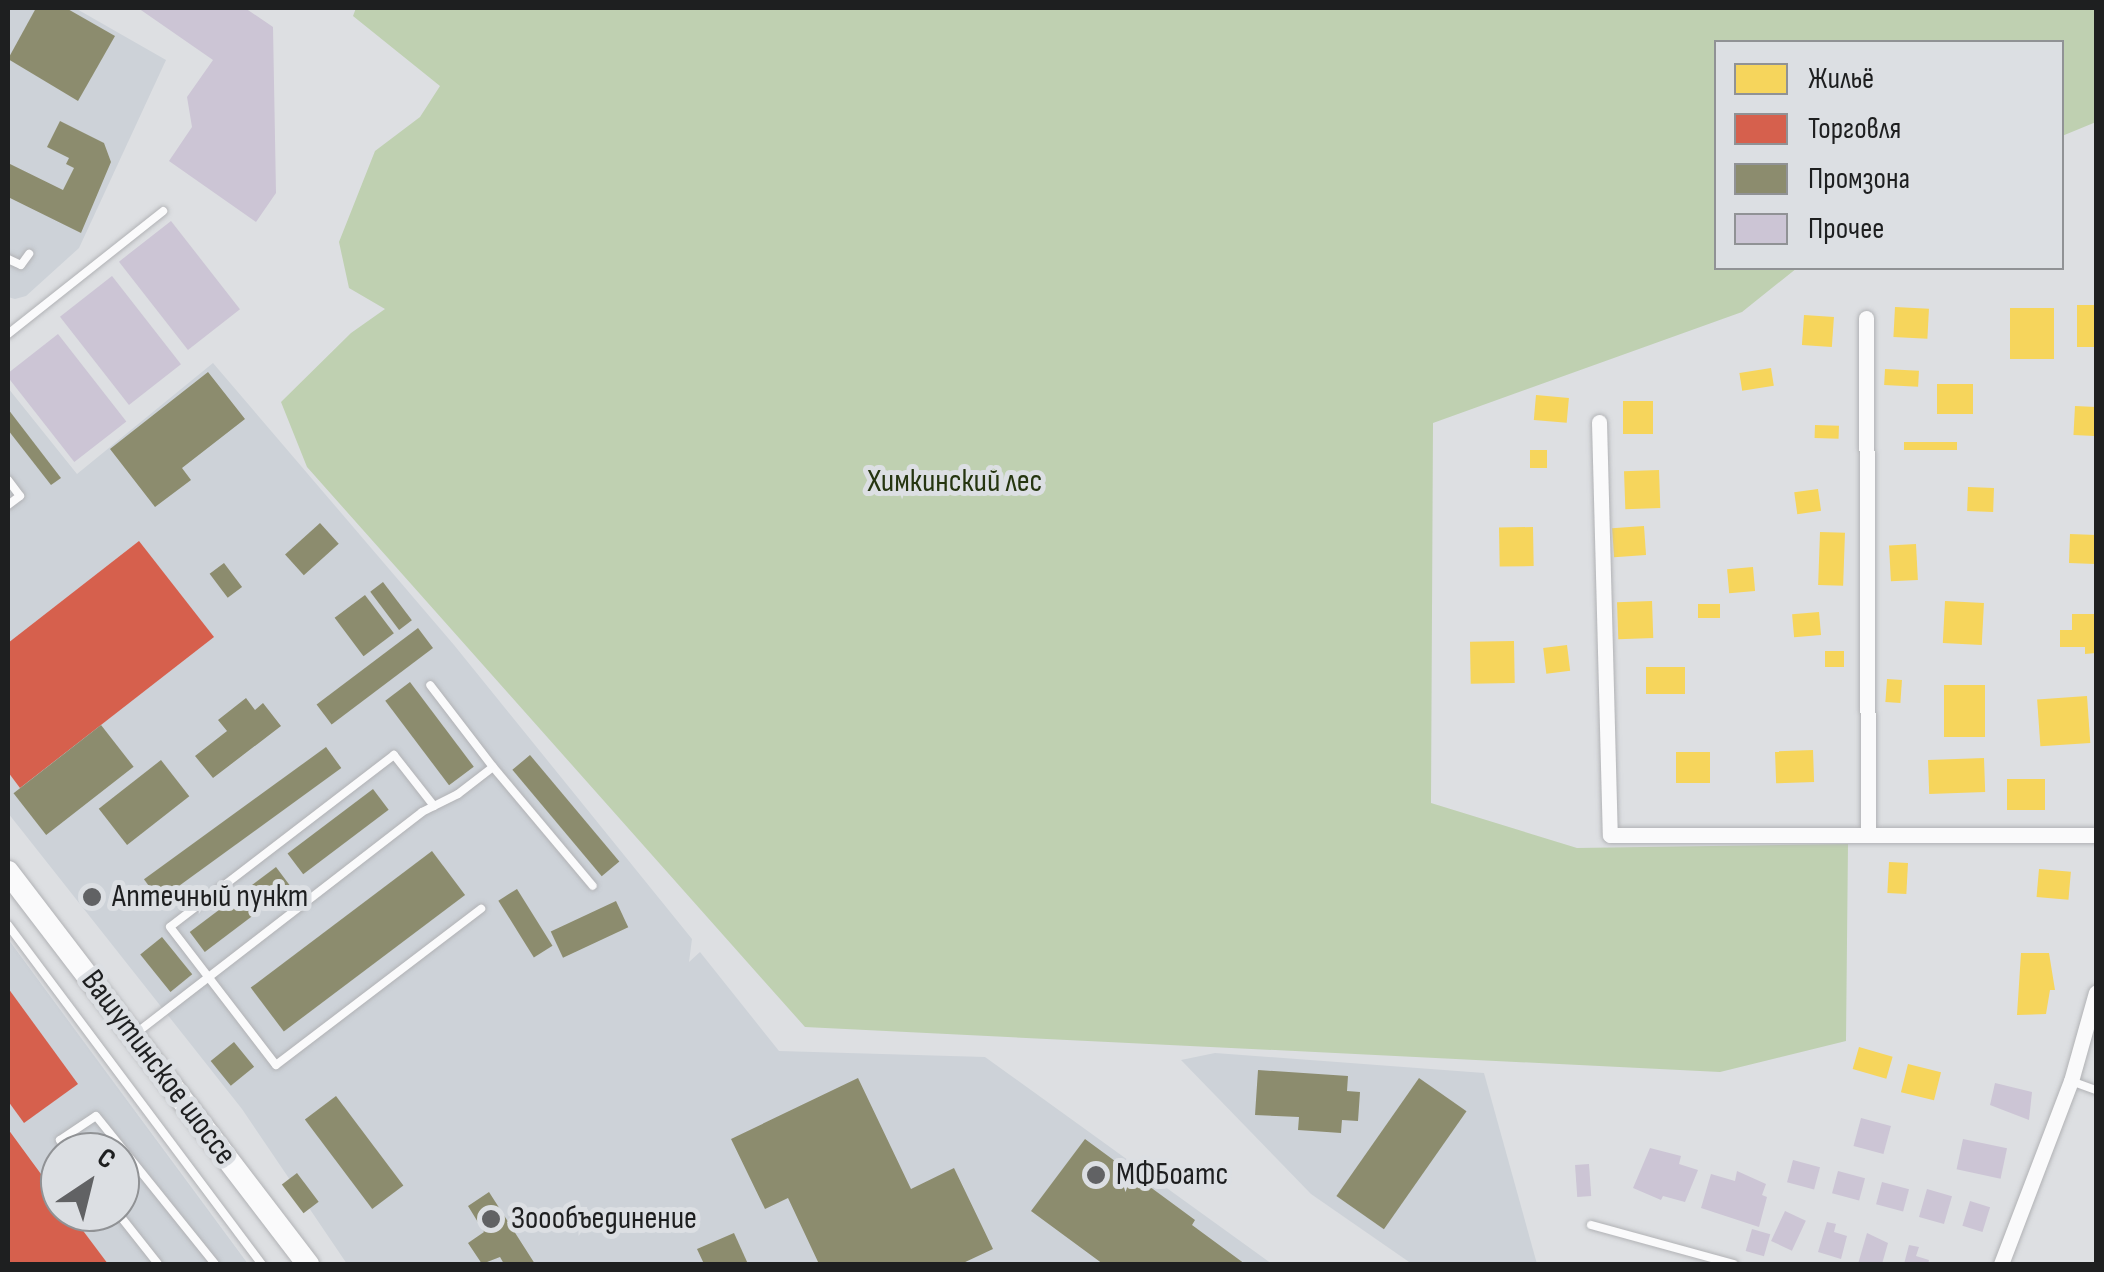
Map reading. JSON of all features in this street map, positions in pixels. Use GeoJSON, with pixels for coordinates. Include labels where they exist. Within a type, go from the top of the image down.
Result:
{"type":"FeatureCollection","features":[{"type":"Feature","properties":{"kind":"street"},"geometry":{"type":"LineString","coordinates":[[1866,318],[1868,834]]}},
{"type":"Feature","properties":{"kind":"street"},"geometry":{"type":"LineString","coordinates":[[1599,422],[1610,835],[2096,835]]}},
{"type":"Feature","properties":{"kind":"street","name":"Вашутинское шоссе"},"geometry":{"type":"LineString","coordinates":[[8,872],[308,1264]]}},
{"type":"Feature","properties":{"kind":"street"},"geometry":{"type":"LineString","coordinates":[[2001,1264],[2070,1080],[2096,992]]}},
{"type":"Feature","properties":{"kind":"lane"},"geometry":{"type":"LineString","coordinates":[[8,334],[163,211]]}},
{"type":"Feature","properties":{"kind":"lane"},"geometry":{"type":"LineString","coordinates":[[8,259],[21,264],[29,254]]}},
{"type":"Feature","properties":{"kind":"lane"},"geometry":{"type":"LineString","coordinates":[[8,480],[20,496],[8,505]]}},
{"type":"Feature","properties":{"kind":"lane"},"geometry":{"type":"LineString","coordinates":[[430,685],[592,886]]}},
{"type":"Feature","properties":{"kind":"lane"},"geometry":{"type":"LineString","coordinates":[[434,806],[394,755],[170,927],[276,1065],[481,908]]}},
{"type":"Feature","properties":{"kind":"lane"},"geometry":{"type":"LineString","coordinates":[[134,1034],[434,806],[493,767]]}},
{"type":"Feature","properties":{"kind":"lane"},"geometry":{"type":"LineString","coordinates":[[8,925],[262,1264]]}},
{"type":"Feature","properties":{"kind":"lane"},"geometry":{"type":"LineString","coordinates":[[2070,1080],[2096,1090]]}},
{"type":"Feature","properties":{"kind":"lane"},"geometry":{"type":"LineString","coordinates":[[72,1132],[96,1116],[109,1132]]}},
{"type":"Feature","properties":{"kind":"lane"},"geometry":{"type":"LineString","coordinates":[[140,1171],[214,1264]]}},
{"type":"Feature","properties":{"kind":"lane"},"geometry":{"type":"LineString","coordinates":[[1591,1225],[1734,1264]]}},
{"type":"Feature","properties":{"kind":"lane"},"geometry":{"type":"LineString","coordinates":[[132,1232],[158,1264]]}},
{"type":"Feature","properties":{"kind":"shaded area"},"geometry":{"type":"Polygon","coordinates":[[[8,8],[75,8],[166,60],[79,248],[26,296],[15,299],[8,297],[8,8]]]}},
{"type":"Feature","properties":{"kind":"shaded area"},"geometry":{"type":"Polygon","coordinates":[[[213,363],[454,645],[692,939],[689,962],[700,952],[779,1051],[985,1057],[1272,1264],[347,1264],[242,1109],[8,813],[8,388],[77,474],[213,363]]]}},
{"type":"Feature","properties":{"kind":"shaded area"},"geometry":{"type":"Polygon","coordinates":[[[8,939],[248,1264],[8,1264],[8,939]]]}},
{"type":"Feature","properties":{"kind":"shaded area"},"geometry":{"type":"Polygon","coordinates":[[[1215,1053],[1484,1073],[1537,1264],[1412,1264],[1311,1194],[1181,1060],[1215,1053]]]}},
{"type":"Feature","properties":{"kind":"green space","name":"Химкинский лес"},"geometry":{"type":"Polygon","coordinates":[[[356,8],[2096,8],[2096,122],[2064,135],[2064,40],[1714,40],[1714,270],[1794,270],[1742,312],[1433,423],[1431,803],[1577,848],[1848,844],[1846,1041],[1720,1072],[805,1027],[307,467],[281,402],[351,333],[385,309],[349,288],[339,242],[375,151],[420,117],[440,86],[353,16],[356,8]]]}},
{"type":"Feature","properties":{"kind":"building: Жильё"},"geometry":{"type":"Polygon","coordinates":[[[2077,305],[2096,305],[2096,347],[2077,347],[2077,305]]]}},
{"type":"Feature","properties":{"kind":"building: Жильё"},"geometry":{"type":"Polygon","coordinates":[[[1895,307],[1929,309],[1927,339],[1893,337],[1895,307]]]}},
{"type":"Feature","properties":{"kind":"building: Жильё"},"geometry":{"type":"Polygon","coordinates":[[[2010,308],[2054,308],[2054,359],[2010,359],[2010,308]]]}},
{"type":"Feature","properties":{"kind":"building: Жильё"},"geometry":{"type":"Polygon","coordinates":[[[1804,315],[1834,317],[1832,347],[1802,345],[1804,315]]]}},
{"type":"Feature","properties":{"kind":"building: Жильё"},"geometry":{"type":"Polygon","coordinates":[[[1771,368],[1774,386],[1742,391],[1739,373],[1771,368]]]}},
{"type":"Feature","properties":{"kind":"building: Жильё"},"geometry":{"type":"Polygon","coordinates":[[[1885,369],[1919,371],[1918,387],[1884,385],[1885,369]]]}},
{"type":"Feature","properties":{"kind":"building: Жильё"},"geometry":{"type":"Polygon","coordinates":[[[1937,384],[1973,384],[1973,414],[1937,414],[1937,384]]]}},
{"type":"Feature","properties":{"kind":"building: Жильё"},"geometry":{"type":"Polygon","coordinates":[[[1536,395],[1569,398],[1567,423],[1534,420],[1536,395]]]}},
{"type":"Feature","properties":{"kind":"building: Жильё"},"geometry":{"type":"Polygon","coordinates":[[[1623,401],[1653,401],[1653,434],[1623,434],[1623,401]]]}},
{"type":"Feature","properties":{"kind":"building: Жильё"},"geometry":{"type":"Polygon","coordinates":[[[2075,406],[2096,407],[2094,436],[2073,435],[2075,406]]]}},
{"type":"Feature","properties":{"kind":"building: Жильё"},"geometry":{"type":"Polygon","coordinates":[[[1815,425],[1839,426],[1839,439],[1815,438],[1815,425]]]}},
{"type":"Feature","properties":{"kind":"building: Жильё"},"geometry":{"type":"Polygon","coordinates":[[[1904,442],[1957,442],[1957,450],[1904,450],[1904,442]]]}},
{"type":"Feature","properties":{"kind":"building: Жильё"},"geometry":{"type":"Polygon","coordinates":[[[1530,450],[1547,450],[1547,468],[1530,468],[1530,450]]]}},
{"type":"Feature","properties":{"kind":"building: Жильё"},"geometry":{"type":"Polygon","coordinates":[[[1659,470],[1660,508],[1625,509],[1624,471],[1659,470]]]}},
{"type":"Feature","properties":{"kind":"building: Жильё"},"geometry":{"type":"Polygon","coordinates":[[[1968,487],[1994,488],[1993,512],[1967,511],[1968,487]]]}},
{"type":"Feature","properties":{"kind":"building: Жильё"},"geometry":{"type":"Polygon","coordinates":[[[1818,489],[1821,511],[1797,514],[1794,492],[1818,489]]]}},
{"type":"Feature","properties":{"kind":"building: Жильё"},"geometry":{"type":"Polygon","coordinates":[[[1644,526],[1646,555],[1614,557],[1612,528],[1644,526]]]}},
{"type":"Feature","properties":{"kind":"building: Жильё"},"geometry":{"type":"Polygon","coordinates":[[[1533,527],[1534,566],[1500,567],[1499,528],[1533,527]]]}},
{"type":"Feature","properties":{"kind":"building: Жильё"},"geometry":{"type":"Polygon","coordinates":[[[1820,532],[1845,533],[1843,586],[1818,585],[1820,532]]]}},
{"type":"Feature","properties":{"kind":"building: Жильё"},"geometry":{"type":"Polygon","coordinates":[[[2070,534],[2096,535],[2095,564],[2069,563],[2070,534]]]}},
{"type":"Feature","properties":{"kind":"building: Жильё"},"geometry":{"type":"Polygon","coordinates":[[[1916,544],[1918,580],[1891,581],[1889,545],[1916,544]]]}},
{"type":"Feature","properties":{"kind":"building: Жильё"},"geometry":{"type":"Polygon","coordinates":[[[1753,567],[1755,591],[1729,593],[1727,569],[1753,567]]]}},
{"type":"Feature","properties":{"kind":"building: Жильё"},"geometry":{"type":"Polygon","coordinates":[[[1652,601],[1653,638],[1618,639],[1617,602],[1652,601]]]}},
{"type":"Feature","properties":{"kind":"building: Жильё"},"geometry":{"type":"Polygon","coordinates":[[[1945,601],[1984,603],[1982,645],[1943,643],[1945,601]]]}},
{"type":"Feature","properties":{"kind":"building: Жильё"},"geometry":{"type":"Polygon","coordinates":[[[1698,604],[1720,604],[1720,618],[1698,618],[1698,604]]]}},
{"type":"Feature","properties":{"kind":"building: Жильё"},"geometry":{"type":"Polygon","coordinates":[[[1819,612],[1821,635],[1794,637],[1792,614],[1819,612]]]}},
{"type":"Feature","properties":{"kind":"building: Жильё"},"geometry":{"type":"Polygon","coordinates":[[[2072,614],[2096,614],[2096,653],[2085,654],[2085,647],[2060,647],[2060,630],[2072,630],[2072,614]]]}},
{"type":"Feature","properties":{"kind":"building: Жильё"},"geometry":{"type":"Polygon","coordinates":[[[1514,641],[1515,683],[1471,684],[1470,642],[1514,641]]]}},
{"type":"Feature","properties":{"kind":"building: Жильё"},"geometry":{"type":"Polygon","coordinates":[[[1567,645],[1570,671],[1546,674],[1543,648],[1567,645]]]}},
{"type":"Feature","properties":{"kind":"building: Жильё"},"geometry":{"type":"Polygon","coordinates":[[[1825,651],[1844,651],[1844,667],[1825,667],[1825,651]]]}},
{"type":"Feature","properties":{"kind":"building: Жильё"},"geometry":{"type":"Polygon","coordinates":[[[1646,667],[1685,667],[1685,694],[1646,694],[1646,667]]]}},
{"type":"Feature","properties":{"kind":"building: Жильё"},"geometry":{"type":"Polygon","coordinates":[[[1887,679],[1902,680],[1900,703],[1885,702],[1887,679]]]}},
{"type":"Feature","properties":{"kind":"building: Жильё"},"geometry":{"type":"Polygon","coordinates":[[[1944,685],[1985,685],[1985,737],[1944,737],[1944,685]]]}},
{"type":"Feature","properties":{"kind":"building: Жильё"},"geometry":{"type":"Polygon","coordinates":[[[2087,696],[2090,743],[2040,746],[2037,699],[2087,696]]]}},
{"type":"Feature","properties":{"kind":"building: Жильё"},"geometry":{"type":"Polygon","coordinates":[[[1813,750],[1814,782],[1776,783],[1775,751],[1813,750]]]}},
{"type":"Feature","properties":{"kind":"building: Жильё"},"geometry":{"type":"Polygon","coordinates":[[[1676,752],[1710,752],[1710,783],[1676,783],[1676,752]]]}},
{"type":"Feature","properties":{"kind":"building: Жильё"},"geometry":{"type":"Polygon","coordinates":[[[1984,758],[1985,792],[1929,794],[1928,760],[1984,758]]]}},
{"type":"Feature","properties":{"kind":"building: Жильё"},"geometry":{"type":"Polygon","coordinates":[[[2007,779],[2045,779],[2045,810],[2007,810],[2007,779]]]}},
{"type":"Feature","properties":{"kind":"building: Жильё"},"geometry":{"type":"Polygon","coordinates":[[[1889,862],[1908,863],[1906,894],[1887,893],[1889,862]]]}},
{"type":"Feature","properties":{"kind":"building: Жильё"},"geometry":{"type":"Polygon","coordinates":[[[2039,869],[2071,872],[2068,900],[2037,897],[2039,869]]]}},
{"type":"Feature","properties":{"kind":"building: Жильё"},"geometry":{"type":"Polygon","coordinates":[[[2021,953],[2049,953],[2055,990],[2050,990],[2046,1014],[2017,1015],[2021,953]]]}},
{"type":"Feature","properties":{"kind":"building: Жильё"},"geometry":{"type":"Polygon","coordinates":[[[1859,1047],[1893,1057],[1886,1079],[1853,1069],[1859,1047]]]}},
{"type":"Feature","properties":{"kind":"building: Жильё"},"geometry":{"type":"Polygon","coordinates":[[[1908,1064],[1941,1072],[1934,1100],[1901,1092],[1908,1064]]]}},
{"type":"Feature","properties":{"kind":"building: Торговля"},"geometry":{"type":"Polygon","coordinates":[[[139,541],[214,637],[20,788],[8,772],[8,643],[139,541]]]}},
{"type":"Feature","properties":{"kind":"building: Торговля"},"geometry":{"type":"Polygon","coordinates":[[[8,988],[78,1084],[24,1123],[8,1101],[8,988]]]}},
{"type":"Feature","properties":{"kind":"building: Торговля"},"geometry":{"type":"Polygon","coordinates":[[[8,1129],[40,1173],[40,1232],[84,1232],[108,1264],[10,1264],[8,1129]]]}},
{"type":"Feature","properties":{"kind":"building: Промзона"},"geometry":{"type":"Polygon","coordinates":[[[36,8],[66,8],[115,36],[78,101],[8,59],[36,8]]]}},
{"type":"Feature","properties":{"kind":"building: Промзона"},"geometry":{"type":"Polygon","coordinates":[[[60,121],[104,143],[111,162],[81,233],[8,197],[8,163],[63,190],[74,168],[66,164],[69,158],[47,147],[60,121]]]}},
{"type":"Feature","properties":{"kind":"building: Промзона"},"geometry":{"type":"Polygon","coordinates":[[[208,372],[245,419],[182,468],[191,480],[155,507],[110,449],[208,372]]]}},
{"type":"Feature","properties":{"kind":"building: Промзона"},"geometry":{"type":"Polygon","coordinates":[[[8,409],[61,478],[51,485],[8,430],[8,409]]]}},
{"type":"Feature","properties":{"kind":"building: Промзона"},"geometry":{"type":"Polygon","coordinates":[[[320,523],[339,544],[304,575],[285,554],[320,523]]]}},
{"type":"Feature","properties":{"kind":"building: Промзона"},"geometry":{"type":"Polygon","coordinates":[[[224,563],[242,587],[228,598],[210,574],[224,563]]]}},
{"type":"Feature","properties":{"kind":"building: Промзона"},"geometry":{"type":"Polygon","coordinates":[[[383,582],[412,620],[399,630],[370,592],[383,582]]]}},
{"type":"Feature","properties":{"kind":"building: Промзона"},"geometry":{"type":"Polygon","coordinates":[[[365,595],[394,633],[364,656],[335,618],[365,595]]]}},
{"type":"Feature","properties":{"kind":"building: Промзона"},"geometry":{"type":"Polygon","coordinates":[[[418,628],[433,648],[332,724],[317,704],[418,628]]]}},
{"type":"Feature","properties":{"kind":"building: Промзона"},"geometry":{"type":"Polygon","coordinates":[[[410,682],[474,767],[449,785],[385,701],[410,682]]]}},
{"type":"Feature","properties":{"kind":"building: Промзона"},"geometry":{"type":"Polygon","coordinates":[[[246,698],[255,710],[263,703],[281,726],[213,778],[195,756],[227,731],[218,720],[246,698]]]}},
{"type":"Feature","properties":{"kind":"building: Промзона"},"geometry":{"type":"Polygon","coordinates":[[[101,725],[134,767],[46,835],[14,793],[101,725]]]}},
{"type":"Feature","properties":{"kind":"building: Промзона"},"geometry":{"type":"Polygon","coordinates":[[[326,747],[341,768],[159,900],[144,879],[326,747]]]}},
{"type":"Feature","properties":{"kind":"building: Промзона"},"geometry":{"type":"Polygon","coordinates":[[[530,755],[619,861],[602,876],[512,770],[530,755]]]}},
{"type":"Feature","properties":{"kind":"building: Промзона"},"geometry":{"type":"Polygon","coordinates":[[[161,760],[189,796],[127,845],[99,809],[161,760]]]}},
{"type":"Feature","properties":{"kind":"building: Промзона"},"geometry":{"type":"Polygon","coordinates":[[[373,789],[389,810],[303,874],[288,853],[373,789]]]}},
{"type":"Feature","properties":{"kind":"building: Промзона"},"geometry":{"type":"Polygon","coordinates":[[[432,851],[465,895],[284,1032],[251,988],[432,851]]]}},
{"type":"Feature","properties":{"kind":"building: Промзона"},"geometry":{"type":"Polygon","coordinates":[[[276,867],[291,887],[205,952],[190,932],[276,867]]]}},
{"type":"Feature","properties":{"kind":"building: Промзона"},"geometry":{"type":"Polygon","coordinates":[[[517,889],[553,946],[534,957],[498,901],[517,889]]]}},
{"type":"Feature","properties":{"kind":"building: Промзона"},"geometry":{"type":"Polygon","coordinates":[[[616,901],[628,927],[563,958],[551,931],[616,901]]]}},
{"type":"Feature","properties":{"kind":"building: Промзона"},"geometry":{"type":"Polygon","coordinates":[[[162,937],[192,974],[170,992],[140,955],[162,937]]]}},
{"type":"Feature","properties":{"kind":"building: Промзона"},"geometry":{"type":"Polygon","coordinates":[[[234,1042],[254,1067],[231,1086],[211,1061],[234,1042]]]}},
{"type":"Feature","properties":{"kind":"building: Промзона"},"geometry":{"type":"Polygon","coordinates":[[[1258,1070],[1348,1076],[1347,1091],[1360,1092],[1358,1121],[1342,1120],[1341,1133],[1298,1130],[1299,1117],[1255,1115],[1258,1070]]]}},
{"type":"Feature","properties":{"kind":"building: Промзона"},"geometry":{"type":"Polygon","coordinates":[[[858,1078],[911,1189],[954,1168],[993,1249],[961,1264],[819,1264],[788,1198],[765,1209],[731,1139],[858,1078]]]}},
{"type":"Feature","properties":{"kind":"building: Промзона"},"geometry":{"type":"Polygon","coordinates":[[[1419,1078],[1467,1111],[1384,1229],[1336,1196],[1419,1078]]]}},
{"type":"Feature","properties":{"kind":"building: Промзона"},"geometry":{"type":"Polygon","coordinates":[[[336,1096],[403,1185],[372,1209],[305,1119],[336,1096]]]}},
{"type":"Feature","properties":{"kind":"building: Промзона","name":"МФБоатс"},"geometry":{"type":"Polygon","coordinates":[[[1085,1139],[1195,1220],[1192,1225],[1245,1264],[1103,1264],[1031,1211],[1085,1139]]]}},
{"type":"Feature","properties":{"kind":"building: Промзона"},"geometry":{"type":"Polygon","coordinates":[[[297,1173],[319,1202],[303,1213],[282,1184],[297,1173]]]}},
{"type":"Feature","properties":{"kind":"building: Промзона","name":"Зоообъединение"},"geometry":{"type":"Polygon","coordinates":[[[489,1192],[535,1264],[504,1264],[500,1257],[482,1264],[468,1243],[484,1232],[468,1206],[489,1192]]]}},
{"type":"Feature","properties":{"kind":"building: Промзона"},"geometry":{"type":"Polygon","coordinates":[[[734,1233],[748,1264],[704,1264],[697,1249],[734,1233]]]}},
{"type":"Feature","properties":{"kind":"building: Прочее"},"geometry":{"type":"Polygon","coordinates":[[[138,8],[245,8],[273,27],[276,193],[256,222],[169,161],[192,127],[187,97],[213,60],[138,8]]]}},
{"type":"Feature","properties":{"kind":"building: Прочее"},"geometry":{"type":"Polygon","coordinates":[[[171,221],[240,309],[188,350],[119,262],[171,221]]]}},
{"type":"Feature","properties":{"kind":"building: Прочее"},"geometry":{"type":"Polygon","coordinates":[[[112,276],[181,364],[129,405],[60,317],[112,276]]]}},
{"type":"Feature","properties":{"kind":"building: Прочее"},"geometry":{"type":"Polygon","coordinates":[[[58,334],[126,421],[74,462],[8,377],[8,373],[58,334]]]}},
{"type":"Feature","properties":{"kind":"building: Прочее"},"geometry":{"type":"Polygon","coordinates":[[[1995,1083],[2032,1092],[2029,1120],[1990,1105],[1995,1083]]]}},
{"type":"Feature","properties":{"kind":"building: Прочее"},"geometry":{"type":"Polygon","coordinates":[[[1861,1118],[1891,1126],[1883,1154],[1853,1146],[1861,1118]]]}},
{"type":"Feature","properties":{"kind":"building: Прочее"},"geometry":{"type":"Polygon","coordinates":[[[1963,1139],[2007,1148],[2001,1179],[1957,1169],[1963,1139]]]}},
{"type":"Feature","properties":{"kind":"building: Прочее"},"geometry":{"type":"Polygon","coordinates":[[[1650,1148],[1681,1156],[1679,1164],[1698,1170],[1685,1202],[1663,1196],[1661,1200],[1633,1188],[1650,1148]]]}},
{"type":"Feature","properties":{"kind":"building: Прочее"},"geometry":{"type":"Polygon","coordinates":[[[1793,1160],[1820,1167],[1814,1189],[1787,1182],[1793,1160]]]}},
{"type":"Feature","properties":{"kind":"building: Прочее"},"geometry":{"type":"Polygon","coordinates":[[[1589,1164],[1591,1196],[1577,1197],[1575,1165],[1589,1164]]]}},
{"type":"Feature","properties":{"kind":"building: Прочее"},"geometry":{"type":"Polygon","coordinates":[[[1737,1171],[1766,1184],[1762,1195],[1767,1197],[1759,1227],[1701,1208],[1711,1174],[1735,1181],[1737,1171]]]}},
{"type":"Feature","properties":{"kind":"building: Прочее"},"geometry":{"type":"Polygon","coordinates":[[[1838,1171],[1865,1178],[1859,1200],[1832,1193],[1838,1171]]]}},
{"type":"Feature","properties":{"kind":"building: Прочее"},"geometry":{"type":"Polygon","coordinates":[[[1882,1182],[1909,1189],[1903,1211],[1876,1204],[1882,1182]]]}},
{"type":"Feature","properties":{"kind":"building: Прочее"},"geometry":{"type":"Polygon","coordinates":[[[1927,1189],[1952,1196],[1944,1224],[1919,1217],[1927,1189]]]}},
{"type":"Feature","properties":{"kind":"building: Прочее"},"geometry":{"type":"Polygon","coordinates":[[[1970,1201],[1990,1207],[1982,1232],[1962,1226],[1970,1201]]]}},
{"type":"Feature","properties":{"kind":"building: Прочее"},"geometry":{"type":"Polygon","coordinates":[[[1785,1211],[1806,1221],[1792,1251],[1771,1241],[1785,1211]]]}},
{"type":"Feature","properties":{"kind":"building: Прочее"},"geometry":{"type":"Polygon","coordinates":[[[1827,1222],[1836,1224],[1834,1232],[1847,1236],[1841,1259],[1818,1252],[1827,1222]]]}},
{"type":"Feature","properties":{"kind":"building: Прочее"},"geometry":{"type":"Polygon","coordinates":[[[1752,1229],[1770,1234],[1764,1256],[1746,1251],[1752,1229]]]}},
{"type":"Feature","properties":{"kind":"building: Прочее"},"geometry":{"type":"Polygon","coordinates":[[[1867,1233],[1888,1243],[1882,1264],[1858,1264],[1867,1233]]]}},
{"type":"Feature","properties":{"kind":"building: Прочее"},"geometry":{"type":"Polygon","coordinates":[[[1909,1245],[1919,1247],[1916,1256],[1929,1260],[1928,1264],[1904,1264],[1909,1245]]]}},
{"type":"Feature","properties":{"kind":"place","name":"Аптечный пункт"},"geometry":{"type":"Point","coordinates":[92,897]}},
{"type":"Feature","properties":{"kind":"place","name":"МФБоатс"},"geometry":{"type":"Point","coordinates":[1096,1175]}},
{"type":"Feature","properties":{"kind":"place","name":"Зоообъединение"},"geometry":{"type":"Point","coordinates":[491,1219]}}]}
